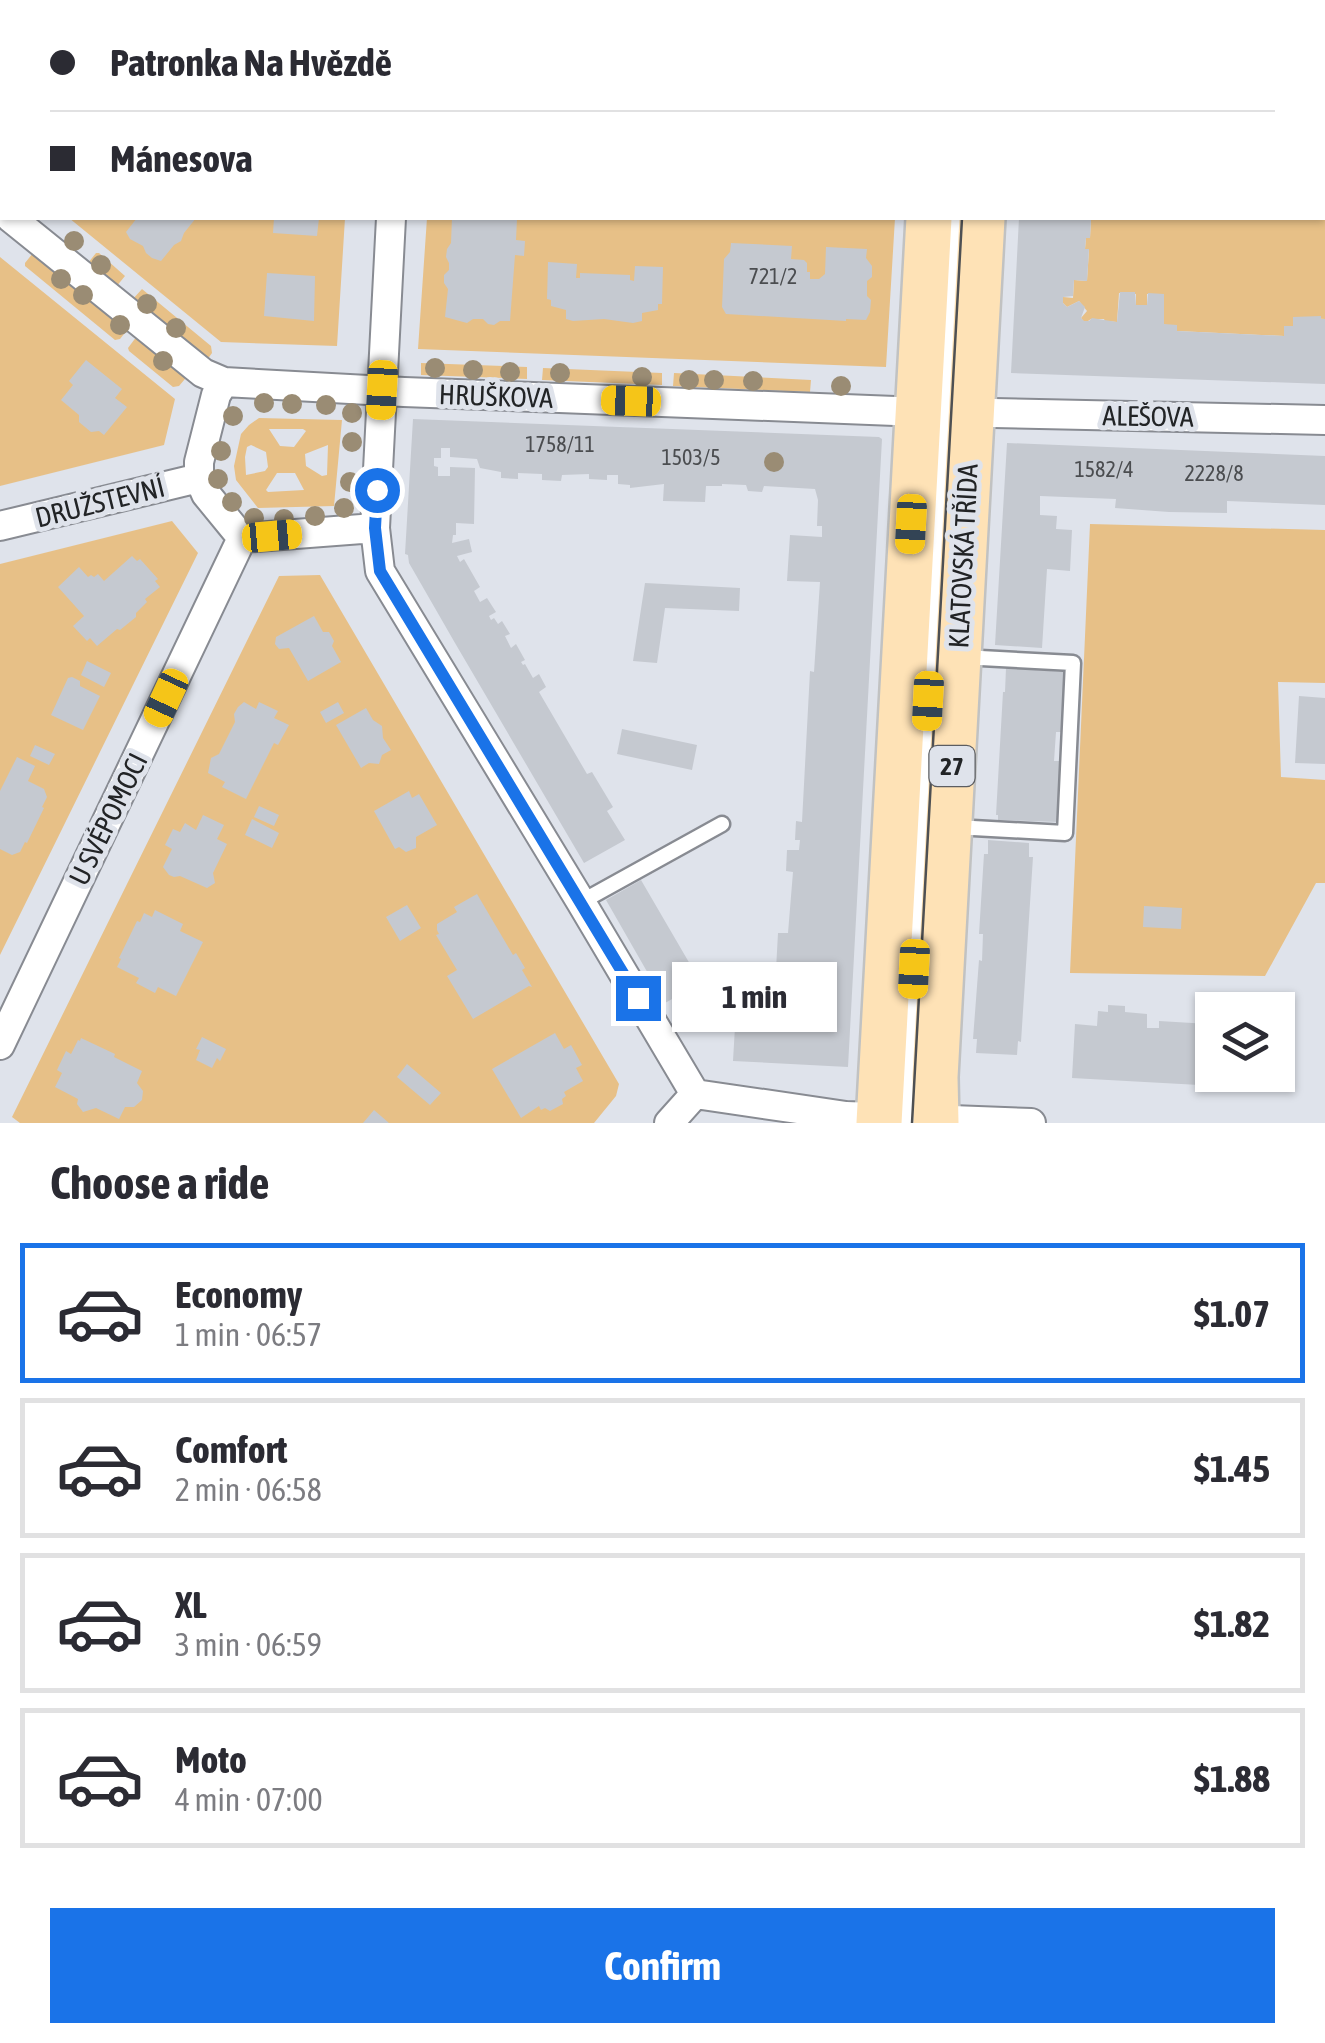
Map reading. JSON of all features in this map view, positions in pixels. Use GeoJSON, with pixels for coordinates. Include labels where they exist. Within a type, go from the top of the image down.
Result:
{"type":"FeatureCollection","features":[{"type":"Feature","properties":{"kind":"main road","name":"KLATOVSKÁ TŘÍDA"},"geometry":{"type":"LineString","coordinates":[[907,1121],[936,1077],[958,657],[929,220]]}},
{"type":"Feature","properties":{"kind":"main road","name":"KLATOVSKÁ TŘÍDA"},"geometry":{"type":"LineString","coordinates":[[907,1121],[944,412],[982,220]]}},
{"type":"Feature","properties":{"kind":"street","name":"HRUŠKOVA"},"geometry":{"type":"LineString","coordinates":[[13,220],[204,373],[224,382],[944,412]]}},
{"type":"Feature","properties":{"kind":"street"},"geometry":{"type":"LineString","coordinates":[[391,220],[375,528],[380,571],[695,1094]]}},
{"type":"Feature","properties":{"kind":"street"},"geometry":{"type":"LineString","coordinates":[[224,382],[216,395],[198,462],[199,478],[206,494],[242,538],[375,528]]}},
{"type":"Feature","properties":{"kind":"street","name":"ALEŠOVA"},"geometry":{"type":"LineString","coordinates":[[944,412],[1325,420]]}},
{"type":"Feature","properties":{"kind":"street","name":"DRUŽSTEVNÍ"},"geometry":{"type":"LineString","coordinates":[[0,526],[199,478]]}},
{"type":"Feature","properties":{"kind":"street","name":"U SVÉPOMOCI"},"geometry":{"type":"LineString","coordinates":[[0,1044],[242,538]]}},
{"type":"Feature","properties":{"kind":"street"},"geometry":{"type":"LineString","coordinates":[[695,1094],[846,1116],[1031,1123]]}},
{"type":"Feature","properties":{"kind":"street"},"geometry":{"type":"LineString","coordinates":[[669,1123],[695,1094]]}},
{"type":"Feature","properties":{"kind":"lane","name":"KLATOVSKÁ TŘÍDA"},"geometry":{"type":"LineString","coordinates":[[944,412],[955,220]]}},
{"type":"Feature","properties":{"kind":"lane"},"geometry":{"type":"LineString","coordinates":[[949,826],[1066,833],[1074,663],[958,657]]}},
{"type":"Feature","properties":{"kind":"lane"},"geometry":{"type":"LineString","coordinates":[[582,902],[722,824]]}},
{"type":"Feature","properties":{"kind":"shaded area"},"geometry":{"type":"Polygon","coordinates":[[[71,220],[345,220],[337,346],[221,342],[71,220]]]}},
{"type":"Feature","properties":{"kind":"shaded area"},"geometry":{"type":"Polygon","coordinates":[[[427,220],[895,220],[886,367],[418,349],[427,220]]]}},
{"type":"Feature","properties":{"kind":"shaded area"},"geometry":{"type":"Polygon","coordinates":[[[1091,220],[1325,220],[1325,319],[1294,317],[1293,326],[1284,336],[1177,331],[1164,324],[1164,294],[1147,294],[1147,305],[1136,305],[1136,294],[1119,293],[1117,322],[1091,319],[1085,323],[1081,318],[1087,311],[1079,301],[1067,307],[1063,297],[1073,298],[1074,280],[1087,281],[1089,250],[1085,249],[1086,238],[1090,238],[1091,220]]]}},
{"type":"Feature","properties":{"kind":"shaded area"},"geometry":{"type":"Polygon","coordinates":[[[37,248],[131,325],[120,339],[115,340],[25,266],[37,248]]]}},
{"type":"Feature","properties":{"kind":"shaded area"},"geometry":{"type":"Polygon","coordinates":[[[96,253],[125,276],[116,287],[88,263],[96,253]]]}},
{"type":"Feature","properties":{"kind":"shaded area"},"geometry":{"type":"Polygon","coordinates":[[[0,257],[175,399],[164,445],[0,486],[0,257]]]}},
{"type":"Feature","properties":{"kind":"shaded area"},"geometry":{"type":"Polygon","coordinates":[[[142,289],[211,346],[207,360],[132,300],[142,289]]]}},
{"type":"Feature","properties":{"kind":"shaded area"},"geometry":{"type":"Polygon","coordinates":[[[140,332],[190,373],[179,386],[173,387],[129,351],[140,332]]]}},
{"type":"Feature","properties":{"kind":"shaded area"},"geometry":{"type":"Polygon","coordinates":[[[421,363],[527,367],[527,379],[421,375],[421,363]]]}},
{"type":"Feature","properties":{"kind":"shaded area"},"geometry":{"type":"Polygon","coordinates":[[[543,368],[662,373],[662,385],[542,380],[543,368]]]}},
{"type":"Feature","properties":{"kind":"shaded area"},"geometry":{"type":"Polygon","coordinates":[[[674,373],[811,380],[810,392],[673,386],[674,373]]]}},
{"type":"Feature","properties":{"kind":"shaded area"},"geometry":{"type":"Polygon","coordinates":[[[259,418],[342,420],[334,506],[258,508],[236,480],[234,466],[241,434],[259,418]],[[269,429],[280,446],[294,447],[306,431],[269,429]],[[328,445],[305,454],[306,466],[327,475],[328,445]],[[247,447],[246,475],[265,471],[266,452],[247,447]],[[277,473],[266,490],[304,490],[295,473],[277,473]]]}},
{"type":"Feature","properties":{"kind":"shaded area"},"geometry":{"type":"Polygon","coordinates":[[[172,521],[198,553],[0,955],[0,564],[172,521]]]}},
{"type":"Feature","properties":{"kind":"shaded area"},"geometry":{"type":"Polygon","coordinates":[[[1090,524],[1325,530],[1325,683],[1278,682],[1281,777],[1325,780],[1325,883],[1316,883],[1265,976],[1070,973],[1090,524]]]}},
{"type":"Feature","properties":{"kind":"shaded area"},"geometry":{"type":"Polygon","coordinates":[[[320,575],[619,1084],[616,1096],[594,1123],[20,1123],[12,1117],[279,576],[320,575]]]}},
{"type":"Feature","properties":{"kind":"building"},"geometry":{"type":"Polygon","coordinates":[[[135,220],[194,220],[161,261],[152,258],[126,232],[135,220]]]}},
{"type":"Feature","properties":{"kind":"building"},"geometry":{"type":"Polygon","coordinates":[[[274,220],[319,220],[317,236],[273,233],[274,220]]]}},
{"type":"Feature","properties":{"kind":"building"},"geometry":{"type":"Polygon","coordinates":[[[452,220],[517,220],[516,240],[525,241],[524,256],[515,255],[510,321],[494,325],[483,319],[467,323],[445,317],[448,289],[444,275],[449,270],[446,257],[452,220]]]}},
{"type":"Feature","properties":{"kind":"building"},"geometry":{"type":"Polygon","coordinates":[[[1019,220],[1091,220],[1085,249],[1089,249],[1087,281],[1074,280],[1073,296],[1063,297],[1067,307],[1079,301],[1085,307],[1081,318],[1084,321],[1092,318],[1117,322],[1120,292],[1135,292],[1136,305],[1147,305],[1148,293],[1164,294],[1164,324],[1177,325],[1177,331],[1284,336],[1284,326],[1293,326],[1293,317],[1325,319],[1325,384],[1011,373],[1019,220]]]}},
{"type":"Feature","properties":{"kind":"building"},"geometry":{"type":"Polygon","coordinates":[[[731,243],[792,246],[791,259],[807,263],[810,279],[825,274],[826,247],[867,249],[872,277],[867,281],[867,296],[871,300],[866,320],[726,314],[722,307],[724,259],[731,243]]]}},
{"type":"Feature","properties":{"kind":"building"},"geometry":{"type":"Polygon","coordinates":[[[548,262],[577,264],[576,278],[580,278],[580,273],[630,275],[634,281],[635,266],[663,267],[662,304],[658,304],[658,310],[642,313],[642,321],[633,323],[566,319],[566,310],[551,306],[547,299],[548,262]]]}},
{"type":"Feature","properties":{"kind":"building"},"geometry":{"type":"Polygon","coordinates":[[[267,273],[315,276],[314,321],[264,316],[267,273]]]}},
{"type":"Feature","properties":{"kind":"building"},"geometry":{"type":"Polygon","coordinates":[[[86,360],[122,389],[115,398],[127,407],[104,435],[91,432],[61,400],[73,385],[69,381],[86,360]]]}},
{"type":"Feature","properties":{"kind":"building"},"geometry":{"type":"Polygon","coordinates":[[[413,419],[882,439],[848,1067],[733,1061],[736,1010],[801,1014],[801,1005],[792,1005],[793,989],[775,988],[778,933],[788,933],[793,872],[786,871],[787,850],[799,850],[796,821],[802,822],[810,671],[814,672],[820,582],[787,581],[790,535],[822,537],[822,526],[817,526],[815,489],[764,486],[762,492],[748,491],[746,485],[722,484],[706,486],[705,502],[663,501],[664,484],[630,488],[618,484],[618,475],[607,475],[607,480],[589,479],[589,474],[562,475],[561,481],[542,480],[542,474],[518,473],[518,479],[501,478],[501,472],[480,468],[477,459],[450,457],[450,448],[441,448],[441,458],[434,458],[438,476],[450,476],[450,467],[475,468],[474,524],[456,523],[452,543],[469,539],[472,552],[457,556],[460,562],[464,559],[480,587],[474,591],[480,602],[487,598],[496,612],[489,616],[491,620],[494,618],[498,624],[502,621],[510,634],[505,636],[511,648],[516,644],[525,660],[521,662],[533,678],[539,674],[546,687],[539,692],[587,774],[592,772],[613,807],[607,811],[625,840],[584,863],[405,554],[413,419]]]}},
{"type":"Feature","properties":{"kind":"building"},"geometry":{"type":"Polygon","coordinates":[[[1007,443],[1325,456],[1325,505],[1227,501],[1227,513],[1169,512],[1115,508],[1116,499],[1040,496],[1040,515],[1057,516],[1056,529],[1072,530],[1070,571],[1047,569],[1042,648],[995,645],[1007,443]]]}},
{"type":"Feature","properties":{"kind":"building"},"geometry":{"type":"Polygon","coordinates":[[[132,556],[140,559],[158,579],[155,581],[160,587],[145,599],[147,602],[136,617],[97,646],[73,626],[84,616],[58,587],[79,567],[88,577],[98,574],[104,581],[132,556]]]}},
{"type":"Feature","properties":{"kind":"building"},"geometry":{"type":"Polygon","coordinates":[[[645,583],[740,588],[739,611],[665,608],[657,663],[633,661],[645,583]]]}},
{"type":"Feature","properties":{"kind":"building"},"geometry":{"type":"Polygon","coordinates":[[[314,616],[323,632],[329,632],[341,662],[308,681],[289,648],[279,649],[275,644],[276,637],[314,616]]]}},
{"type":"Feature","properties":{"kind":"building"},"geometry":{"type":"Polygon","coordinates":[[[87,661],[111,673],[104,687],[81,675],[87,661]]]}},
{"type":"Feature","properties":{"kind":"building"},"geometry":{"type":"Polygon","coordinates":[[[1006,668],[1066,672],[1063,732],[1056,732],[1054,761],[1061,761],[1058,822],[998,820],[996,815],[1006,668]]]}},
{"type":"Feature","properties":{"kind":"building"},"geometry":{"type":"Polygon","coordinates":[[[68,678],[100,696],[83,730],[51,715],[68,678]]]}},
{"type":"Feature","properties":{"kind":"building"},"geometry":{"type":"Polygon","coordinates":[[[1299,696],[1325,698],[1325,764],[1295,763],[1299,696]]]}},
{"type":"Feature","properties":{"kind":"building"},"geometry":{"type":"Polygon","coordinates":[[[244,702],[256,709],[259,702],[278,711],[274,718],[289,725],[278,745],[274,743],[246,799],[222,787],[225,782],[208,773],[211,758],[219,754],[235,722],[234,714],[244,702]]]}},
{"type":"Feature","properties":{"kind":"building"},"geometry":{"type":"Polygon","coordinates":[[[338,702],[344,713],[326,723],[320,712],[338,702]]]}},
{"type":"Feature","properties":{"kind":"building"},"geometry":{"type":"Polygon","coordinates":[[[366,708],[382,726],[383,738],[391,750],[382,755],[379,764],[369,763],[361,768],[336,725],[366,708]]]}},
{"type":"Feature","properties":{"kind":"building"},"geometry":{"type":"Polygon","coordinates":[[[622,729],[697,745],[692,770],[617,754],[622,729]]]}},
{"type":"Feature","properties":{"kind":"building"},"geometry":{"type":"Polygon","coordinates":[[[35,745],[55,754],[49,765],[30,756],[35,745]]]}},
{"type":"Feature","properties":{"kind":"building"},"geometry":{"type":"Polygon","coordinates":[[[17,757],[35,766],[28,781],[44,789],[47,797],[27,843],[12,855],[0,849],[0,791],[17,757]]]}},
{"type":"Feature","properties":{"kind":"building"},"geometry":{"type":"Polygon","coordinates":[[[409,791],[412,798],[419,794],[437,825],[416,837],[416,848],[406,852],[395,849],[374,811],[409,791]]]}},
{"type":"Feature","properties":{"kind":"building"},"geometry":{"type":"Polygon","coordinates":[[[259,806],[279,815],[274,826],[254,817],[259,806]]]}},
{"type":"Feature","properties":{"kind":"building"},"geometry":{"type":"Polygon","coordinates":[[[203,815],[224,825],[217,839],[227,844],[213,873],[215,883],[207,888],[169,875],[163,867],[172,849],[165,845],[173,829],[180,832],[185,823],[196,830],[203,815]]]}},
{"type":"Feature","properties":{"kind":"building"},"geometry":{"type":"Polygon","coordinates":[[[252,819],[279,833],[272,848],[245,835],[252,819]]]}},
{"type":"Feature","properties":{"kind":"building"},"geometry":{"type":"Polygon","coordinates":[[[988,840],[1029,843],[1029,857],[1033,857],[1017,1055],[976,1053],[977,1039],[973,1039],[979,960],[982,961],[983,934],[979,934],[988,840]]]}},
{"type":"Feature","properties":{"kind":"building"},"geometry":{"type":"Polygon","coordinates":[[[641,880],[701,983],[665,1003],[606,900],[641,880]]]}},
{"type":"Feature","properties":{"kind":"building"},"geometry":{"type":"Polygon","coordinates":[[[477,894],[525,968],[522,970],[532,987],[473,1019],[447,976],[457,970],[436,935],[437,924],[457,912],[454,907],[477,894]]]}},
{"type":"Feature","properties":{"kind":"building"},"geometry":{"type":"Polygon","coordinates":[[[407,905],[421,928],[400,941],[386,917],[407,905]]]}},
{"type":"Feature","properties":{"kind":"building"},"geometry":{"type":"Polygon","coordinates":[[[1144,906],[1182,908],[1181,929],[1143,927],[1144,906]]]}},
{"type":"Feature","properties":{"kind":"building"},"geometry":{"type":"Polygon","coordinates":[[[155,910],[183,924],[180,931],[203,942],[176,996],[158,987],[155,993],[136,983],[139,978],[117,967],[137,921],[144,913],[152,917],[155,910]]]}},
{"type":"Feature","properties":{"kind":"building"},"geometry":{"type":"Polygon","coordinates":[[[1108,1005],[1147,1014],[1147,1028],[1159,1028],[1159,1021],[1195,1023],[1195,1085],[1072,1078],[1075,1024],[1097,1026],[1098,1011],[1108,1012],[1108,1005]]]}},
{"type":"Feature","properties":{"kind":"building"},"geometry":{"type":"Polygon","coordinates":[[[555,1033],[564,1049],[571,1045],[582,1065],[576,1068],[583,1081],[564,1092],[563,1104],[550,1111],[539,1106],[521,1118],[492,1069],[555,1033]]]}},
{"type":"Feature","properties":{"kind":"building"},"geometry":{"type":"Polygon","coordinates":[[[202,1037],[226,1049],[212,1068],[196,1060],[202,1037]]]}},
{"type":"Feature","properties":{"kind":"building"},"geometry":{"type":"Polygon","coordinates":[[[81,1038],[142,1071],[137,1083],[143,1091],[142,1100],[134,1107],[125,1107],[119,1119],[96,1108],[83,1112],[78,1099],[55,1087],[62,1073],[57,1070],[66,1051],[71,1054],[81,1038]]]}},
{"type":"Feature","properties":{"kind":"building"},"geometry":{"type":"Polygon","coordinates":[[[407,1064],[441,1093],[430,1105],[397,1077],[407,1064]]]}},
{"type":"Feature","properties":{"kind":"building"},"geometry":{"type":"Polygon","coordinates":[[[374,1110],[389,1123],[363,1123],[374,1110]]]}},
{"type":"Feature","properties":{"kind":"tram line"},"geometry":{"type":"LineString","coordinates":[[912,1123],[962,220]]}},
{"type":"Feature","properties":{"kind":"route"},"geometry":{"type":"LineString","coordinates":[[377,490],[375,528],[380,571],[638,998]]}}]}
